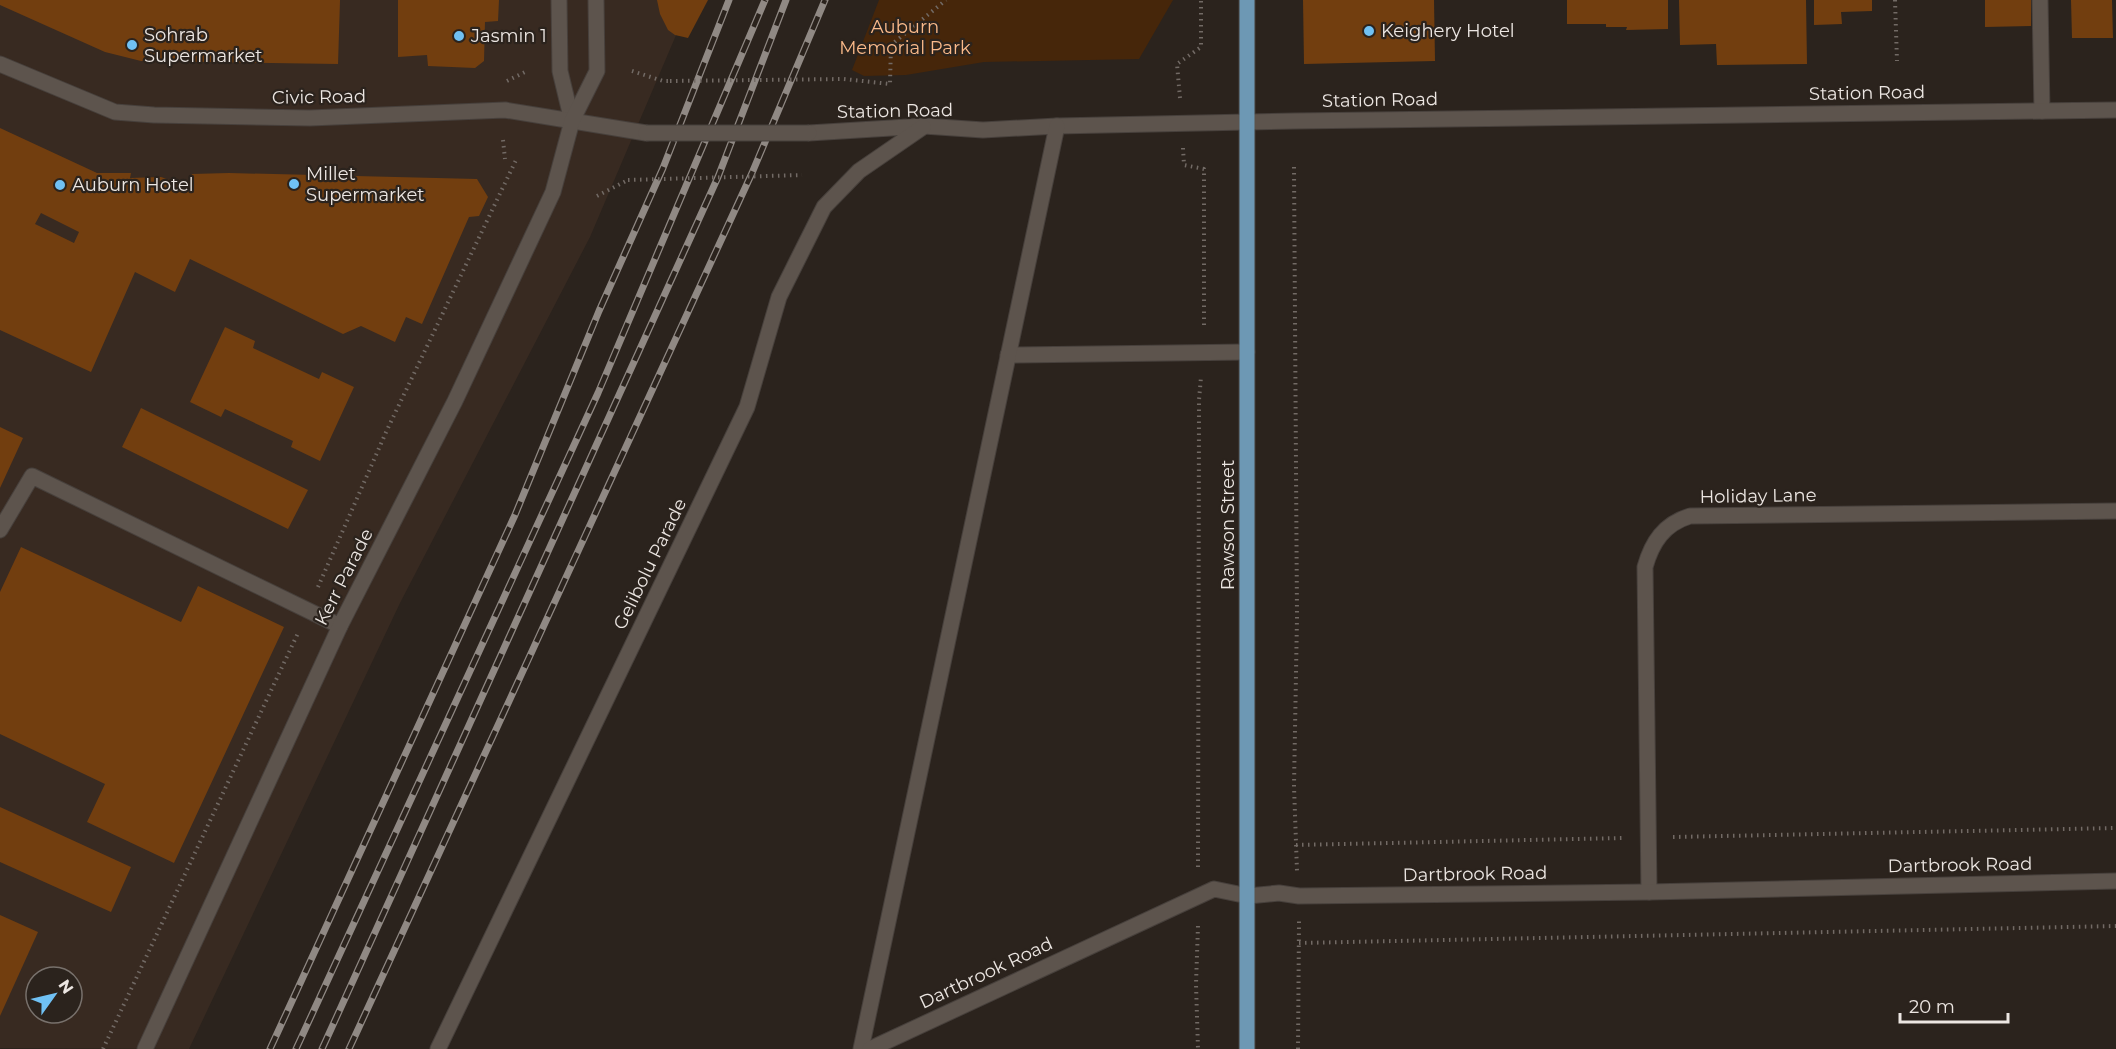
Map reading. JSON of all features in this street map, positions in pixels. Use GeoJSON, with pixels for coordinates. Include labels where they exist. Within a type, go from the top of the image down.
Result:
{"type":"FeatureCollection","features":[{"type":"Feature","properties":{"kind":"main road","name":"Rawson Street"},"geometry":{"type":"LineString","coordinates":[[1247,0],[1247,1049]]}},
{"type":"Feature","properties":{"kind":"street","name":"Kerr Parade"},"geometry":{"type":"LineString","coordinates":[[559,0],[560,71],[572,121]]}},
{"type":"Feature","properties":{"kind":"street","name":"Kerr Parade"},"geometry":{"type":"LineString","coordinates":[[145,1049],[340,626],[455,400],[553,192],[572,121],[597,71],[596,0]]}},
{"type":"Feature","properties":{"kind":"street"},"geometry":{"type":"LineString","coordinates":[[2040,0],[2042,111]]}},
{"type":"Feature","properties":{"kind":"street","name":"Civic Road"},"geometry":{"type":"LineString","coordinates":[[0,64],[115,112],[310,118],[505,110],[646,133]]}},
{"type":"Feature","properties":{"kind":"street","name":"Station Road"},"geometry":{"type":"LineString","coordinates":[[646,133],[809,133],[924,126],[983,130],[1247,122],[2116,110]]}},
{"type":"Feature","properties":{"kind":"street","name":"Gelibolu Parade"},"geometry":{"type":"LineString","coordinates":[[438,1049],[747,407],[778,297],[824,207],[858,171],[924,126]]}},
{"type":"Feature","properties":{"kind":"street"},"geometry":{"type":"LineString","coordinates":[[861,1049],[1058,126]]}},
{"type":"Feature","properties":{"kind":"street"},"geometry":{"type":"LineString","coordinates":[[1008,355],[1247,352]]}},
{"type":"Feature","properties":{"kind":"street"},"geometry":{"type":"LineString","coordinates":[[0,530],[33,476],[340,626]]}},
{"type":"Feature","properties":{"kind":"street","name":"Holiday Lane"},"geometry":{"type":"LineString","coordinates":[[1649,892],[1646,567],[1656,538],[1677,520],[1690,516],[2116,511]]}},
{"type":"Feature","properties":{"kind":"street","name":"Dartbrook Road"},"geometry":{"type":"LineString","coordinates":[[870,1049],[1214,889],[1248,896],[1279,893],[1299,896],[1649,892],[2116,881]]}},
{"type":"Feature","properties":{"kind":"path","name":"Station Road"},"geometry":{"type":"LineString","coordinates":[[632,70],[663,81],[844,79],[890,84],[891,45],[946,0]]}},
{"type":"Feature","properties":{"kind":"path"},"geometry":{"type":"LineString","coordinates":[[1177,64],[1201,47],[1201,0]]}},
{"type":"Feature","properties":{"kind":"path"},"geometry":{"type":"LineString","coordinates":[[1895,0],[1897,61]]}},
{"type":"Feature","properties":{"kind":"path"},"geometry":{"type":"LineString","coordinates":[[507,81],[527,71]]}},
{"type":"Feature","properties":{"kind":"path"},"geometry":{"type":"LineString","coordinates":[[503,140],[505,159]]}},
{"type":"Feature","properties":{"kind":"path","name":"Rawson Street"},"geometry":{"type":"LineString","coordinates":[[1184,165],[1204,169],[1204,352],[1199,400],[1196,984],[1198,1049]]}},
{"type":"Feature","properties":{"kind":"path"},"geometry":{"type":"LineString","coordinates":[[1294,167],[1297,618],[1294,786],[1299,896],[1298,1049]]}},
{"type":"Feature","properties":{"kind":"path"},"geometry":{"type":"LineString","coordinates":[[597,196],[628,180],[802,175]]}},
{"type":"Feature","properties":{"kind":"path","name":"Dartbrook Road"},"geometry":{"type":"LineString","coordinates":[[1296,845],[2116,828]]}},
{"type":"Feature","properties":{"kind":"path"},"geometry":{"type":"LineString","coordinates":[[1299,943],[2116,926]]}},
{"type":"Feature","properties":{"kind":"shaded area"},"geometry":{"type":"Polygon","coordinates":[[[0,0],[691,0],[590,237],[400,603],[189,1049],[0,1048],[0,0]]]}},
{"type":"Feature","properties":{"kind":"green space","name":"Auburn Memorial Park"},"geometry":{"type":"Polygon","coordinates":[[[879,0],[1173,0],[1139,59],[984,62],[906,75],[864,76],[852,70],[879,0]]]}},
{"type":"Feature","properties":{"kind":"building"},"geometry":{"type":"Polygon","coordinates":[[[0,0],[340,0],[338,64],[141,61],[105,52],[0,5],[0,0]]]}},
{"type":"Feature","properties":{"kind":"building"},"geometry":{"type":"Polygon","coordinates":[[[398,0],[499,0],[498,21],[485,22],[484,61],[475,68],[428,66],[427,55],[398,57],[398,0]]]}},
{"type":"Feature","properties":{"kind":"building"},"geometry":{"type":"Polygon","coordinates":[[[657,0],[708,0],[688,38],[675,35],[668,30],[660,14],[657,0]]]}},
{"type":"Feature","properties":{"kind":"building","name":"Keighery Hotel"},"geometry":{"type":"Polygon","coordinates":[[[1303,0],[1434,0],[1435,61],[1304,64],[1303,0]]]}},
{"type":"Feature","properties":{"kind":"building"},"geometry":{"type":"Polygon","coordinates":[[[1567,0],[1668,0],[1668,29],[1626,30],[1627,27],[1606,27],[1606,24],[1567,24],[1567,0]]]}},
{"type":"Feature","properties":{"kind":"building"},"geometry":{"type":"Polygon","coordinates":[[[1679,0],[1806,0],[1807,64],[1717,65],[1716,44],[1680,45],[1679,0]]]}},
{"type":"Feature","properties":{"kind":"building"},"geometry":{"type":"Polygon","coordinates":[[[1814,0],[1872,0],[1872,11],[1841,12],[1842,24],[1814,25],[1814,0]]]}},
{"type":"Feature","properties":{"kind":"building"},"geometry":{"type":"Polygon","coordinates":[[[1985,0],[2031,0],[2031,26],[1985,27],[1985,0]]]}},
{"type":"Feature","properties":{"kind":"building"},"geometry":{"type":"Polygon","coordinates":[[[2071,0],[2112,0],[2113,38],[2072,38],[2071,0]]]}},
{"type":"Feature","properties":{"kind":"building"},"geometry":{"type":"Polygon","coordinates":[[[0,128],[97,173],[131,173],[130,178],[161,177],[187,186],[192,174],[229,173],[477,179],[488,197],[479,216],[469,217],[422,324],[406,317],[395,342],[361,326],[343,334],[190,259],[175,292],[135,272],[91,372],[0,330],[0,128]],[[41,213],[35,224],[74,243],[79,232],[41,213]]]}},
{"type":"Feature","properties":{"kind":"building"},"geometry":{"type":"Polygon","coordinates":[[[225,327],[255,341],[253,348],[319,379],[322,372],[354,387],[320,461],[291,447],[293,441],[225,409],[221,417],[190,402],[225,327]]]}},
{"type":"Feature","properties":{"kind":"building"},"geometry":{"type":"Polygon","coordinates":[[[141,408],[308,490],[288,529],[122,447],[141,408]]]}},
{"type":"Feature","properties":{"kind":"building"},"geometry":{"type":"Polygon","coordinates":[[[0,427],[23,438],[0,488],[0,427]]]}},
{"type":"Feature","properties":{"kind":"building"},"geometry":{"type":"Polygon","coordinates":[[[21,547],[181,622],[198,586],[284,627],[174,863],[87,822],[105,784],[0,734],[0,592],[21,547]]]}},
{"type":"Feature","properties":{"kind":"building"},"geometry":{"type":"Polygon","coordinates":[[[0,807],[131,867],[111,912],[0,862],[0,807]]]}},
{"type":"Feature","properties":{"kind":"building"},"geometry":{"type":"Polygon","coordinates":[[[0,915],[38,932],[0,1016],[0,915]]]}},
{"type":"Feature","properties":{"kind":"railway"},"geometry":{"type":"LineString","coordinates":[[270,1049],[515,515],[599,311],[663,168],[729,0]]}},
{"type":"Feature","properties":{"kind":"railway"},"geometry":{"type":"LineString","coordinates":[[296,1049],[598,393],[765,0]]}},
{"type":"Feature","properties":{"kind":"railway"},"geometry":{"type":"LineString","coordinates":[[322,1049],[718,177],[786,0]]}},
{"type":"Feature","properties":{"kind":"railway"},"geometry":{"type":"LineString","coordinates":[[349,1049],[752,173],[825,0]]}},
{"type":"Feature","properties":{"kind":"place","name":"Keighery Hotel"},"geometry":{"type":"Point","coordinates":[1369,31]}},
{"type":"Feature","properties":{"kind":"place","name":"Jasmin 1"},"geometry":{"type":"Point","coordinates":[459,36]}},
{"type":"Feature","properties":{"kind":"place","name":"Sohrab Supermarket"},"geometry":{"type":"Point","coordinates":[132,45]}},
{"type":"Feature","properties":{"kind":"place","name":"Millet Supermarket"},"geometry":{"type":"Point","coordinates":[294,184]}},
{"type":"Feature","properties":{"kind":"place","name":"Auburn Hotel"},"geometry":{"type":"Point","coordinates":[60,185]}}]}
